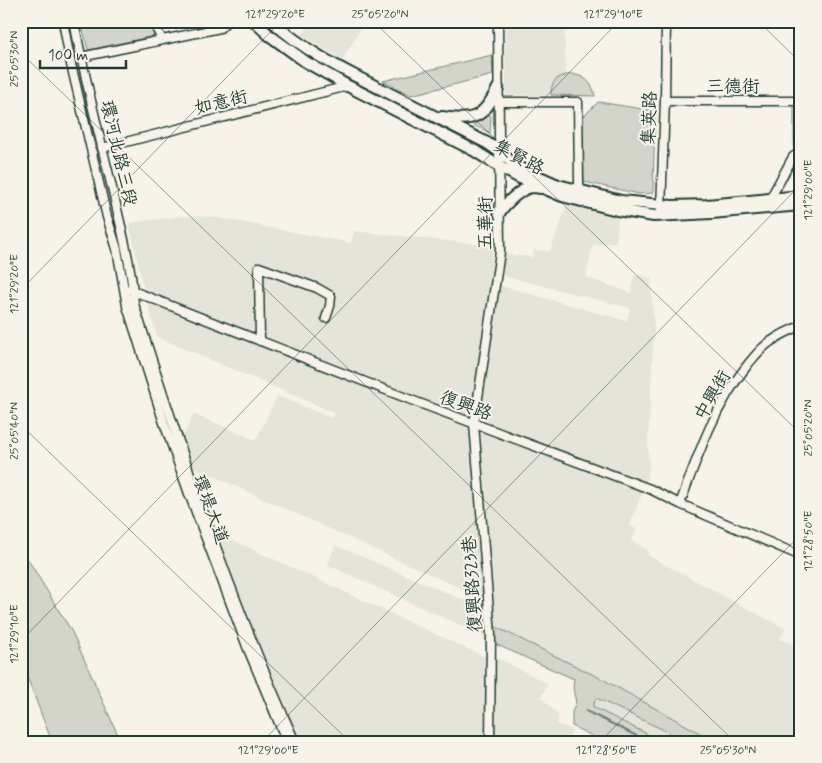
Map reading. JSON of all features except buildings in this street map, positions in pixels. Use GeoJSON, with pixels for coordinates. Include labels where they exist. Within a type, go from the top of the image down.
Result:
{"type":"FeatureCollection","features":[{"type":"Feature","properties":{"kind":"main road","name":"集賢路"},"geometry":{"type":"LineString","coordinates":[[254,21],[269,36],[306,62],[348,86],[475,151],[500,167],[562,196],[617,210],[654,216],[661,210],[801,196]]}},
{"type":"Feature","properties":{"kind":"main road","name":"集賢路"},"geometry":{"type":"LineString","coordinates":[[272,21],[317,55],[487,143],[517,167],[558,184],[661,210],[712,213],[801,205]]}},
{"type":"Feature","properties":{"kind":"main road"},"geometry":{"type":"LineString","coordinates":[[433,116],[463,120],[474,118],[492,102],[498,88]]}},
{"type":"Feature","properties":{"kind":"main road"},"geometry":{"type":"LineString","coordinates":[[499,213],[505,205],[524,190],[530,187],[542,188]]}},
{"type":"Feature","properties":{"kind":"street","name":"環河北路三段"},"geometry":{"type":"LineString","coordinates":[[63,21],[70,60],[116,249],[122,282]]}},
{"type":"Feature","properties":{"kind":"street","name":"環河北路三段"},"geometry":{"type":"LineString","coordinates":[[75,21],[80,57],[126,247],[133,292]]}},
{"type":"Feature","properties":{"kind":"street"},"geometry":{"type":"LineString","coordinates":[[153,21],[162,40]]}},
{"type":"Feature","properties":{"kind":"street"},"geometry":{"type":"LineString","coordinates":[[80,57],[220,28],[226,21]]}},
{"type":"Feature","properties":{"kind":"street","name":"五華街"},"geometry":{"type":"LineString","coordinates":[[474,424],[500,252],[498,21]]}},
{"type":"Feature","properties":{"kind":"street","name":"集英路"},"geometry":{"type":"LineString","coordinates":[[661,210],[666,21]]}},
{"type":"Feature","properties":{"kind":"street","name":"如意街"},"geometry":{"type":"LineString","coordinates":[[102,148],[348,86]]}},
{"type":"Feature","properties":{"kind":"street","name":"三德街"},"geometry":{"type":"LineString","coordinates":[[665,101],[801,101]]}},
{"type":"Feature","properties":{"kind":"street"},"geometry":{"type":"LineString","coordinates":[[499,102],[578,102],[578,183],[580,190]]}},
{"type":"Feature","properties":{"kind":"street"},"geometry":{"type":"LineString","coordinates":[[770,199],[793,157],[801,152]]}},
{"type":"Feature","properties":{"kind":"street"},"geometry":{"type":"LineString","coordinates":[[99,183],[110,180]]}},
{"type":"Feature","properties":{"kind":"street"},"geometry":{"type":"LineString","coordinates":[[260,341],[259,267],[317,288],[331,296],[326,318]]}},
{"type":"Feature","properties":{"kind":"street","name":"復興路"},"geometry":{"type":"LineString","coordinates":[[122,282],[133,292],[474,424],[650,489],[680,504],[801,556]]}},
{"type":"Feature","properties":{"kind":"street","name":"環堤大道"},"geometry":{"type":"LineString","coordinates":[[122,282],[127,306],[188,491],[287,742]]}},
{"type":"Feature","properties":{"kind":"street","name":"環堤大道"},"geometry":{"type":"LineString","coordinates":[[133,292],[134,304],[225,582]]}},
{"type":"Feature","properties":{"kind":"street","name":"中興街"},"geometry":{"type":"LineString","coordinates":[[680,504],[700,448],[720,407],[741,373],[768,343],[788,331],[801,326]]}},
{"type":"Feature","properties":{"kind":"street","name":"復興路323巷"},"geometry":{"type":"LineString","coordinates":[[474,424],[492,635],[490,742]]}},
{"type":"Feature","properties":{"kind":"street","name":"環堤大道"},"geometry":{"type":"LineString","coordinates":[[251,648],[295,742]]}},
{"type":"Feature","properties":{"kind":"shaded area"},"geometry":{"type":"Polygon","coordinates":[[[147,21],[154,36],[88,50],[81,22],[147,21]]]}},
{"type":"Feature","properties":{"kind":"shaded area"},"geometry":{"type":"Polygon","coordinates":[[[313,21],[347,21],[360,30],[342,60],[302,35],[313,21]]]}},
{"type":"Feature","properties":{"kind":"shaded area"},"geometry":{"type":"Polygon","coordinates":[[[507,21],[564,21],[566,75],[557,79],[552,85],[551,95],[506,95],[505,25],[507,21]]]}},
{"type":"Feature","properties":{"kind":"shaded area"},"geometry":{"type":"Polygon","coordinates":[[[492,55],[493,75],[411,95],[383,81],[492,55]]]}},
{"type":"Feature","properties":{"kind":"shaded area"},"geometry":{"type":"Polygon","coordinates":[[[571,74],[587,80],[595,96],[551,95],[552,86],[556,80],[571,74]]]}},
{"type":"Feature","properties":{"kind":"shaded area"},"geometry":{"type":"Polygon","coordinates":[[[598,102],[655,111],[653,193],[639,194],[584,182],[582,118],[598,102]]]}},
{"type":"Feature","properties":{"kind":"shaded area"},"geometry":{"type":"Polygon","coordinates":[[[794,105],[801,105],[801,147],[794,151],[794,105]]]}},
{"type":"Feature","properties":{"kind":"shaded area"},"geometry":{"type":"Polygon","coordinates":[[[488,114],[491,116],[490,133],[471,124],[480,120],[488,114]]]}},
{"type":"Feature","properties":{"kind":"shaded area"},"geometry":{"type":"Polygon","coordinates":[[[567,205],[618,218],[616,242],[593,245],[586,277],[631,293],[634,275],[651,278],[654,330],[648,446],[649,468],[646,483],[630,525],[637,530],[631,540],[649,551],[647,555],[786,629],[780,639],[801,648],[801,742],[716,742],[604,680],[494,626],[496,657],[548,684],[541,697],[559,716],[557,724],[573,730],[567,742],[299,742],[251,625],[217,533],[487,658],[484,636],[328,565],[335,545],[482,608],[482,598],[193,467],[183,438],[193,414],[256,440],[277,396],[332,418],[335,413],[157,337],[129,223],[182,216],[214,217],[351,243],[354,231],[485,245],[493,247],[491,283],[627,321],[630,308],[500,275],[501,255],[532,257],[534,250],[550,251],[567,205]]]}},
{"type":"Feature","properties":{"kind":"shaded area"},"geometry":{"type":"Polygon","coordinates":[[[21,548],[72,632],[121,742],[52,742],[21,661],[21,548]]]}},
{"type":"Feature","properties":{"kind":"shaded area"},"geometry":{"type":"Polygon","coordinates":[[[494,626],[604,680],[716,742],[689,742],[596,698],[593,707],[663,742],[604,742],[572,726],[572,712],[576,703],[573,688],[574,679],[495,644],[494,626]]]}},
{"type":"Feature","properties":{"kind":"shaded area"},"geometry":{"type":"Polygon","coordinates":[[[595,698],[689,742],[663,742],[593,707],[595,698]]]}},
{"type":"Feature","properties":{"kind":"waterway"},"geometry":{"type":"LineString","coordinates":[[586,711],[649,742]]}}]}
